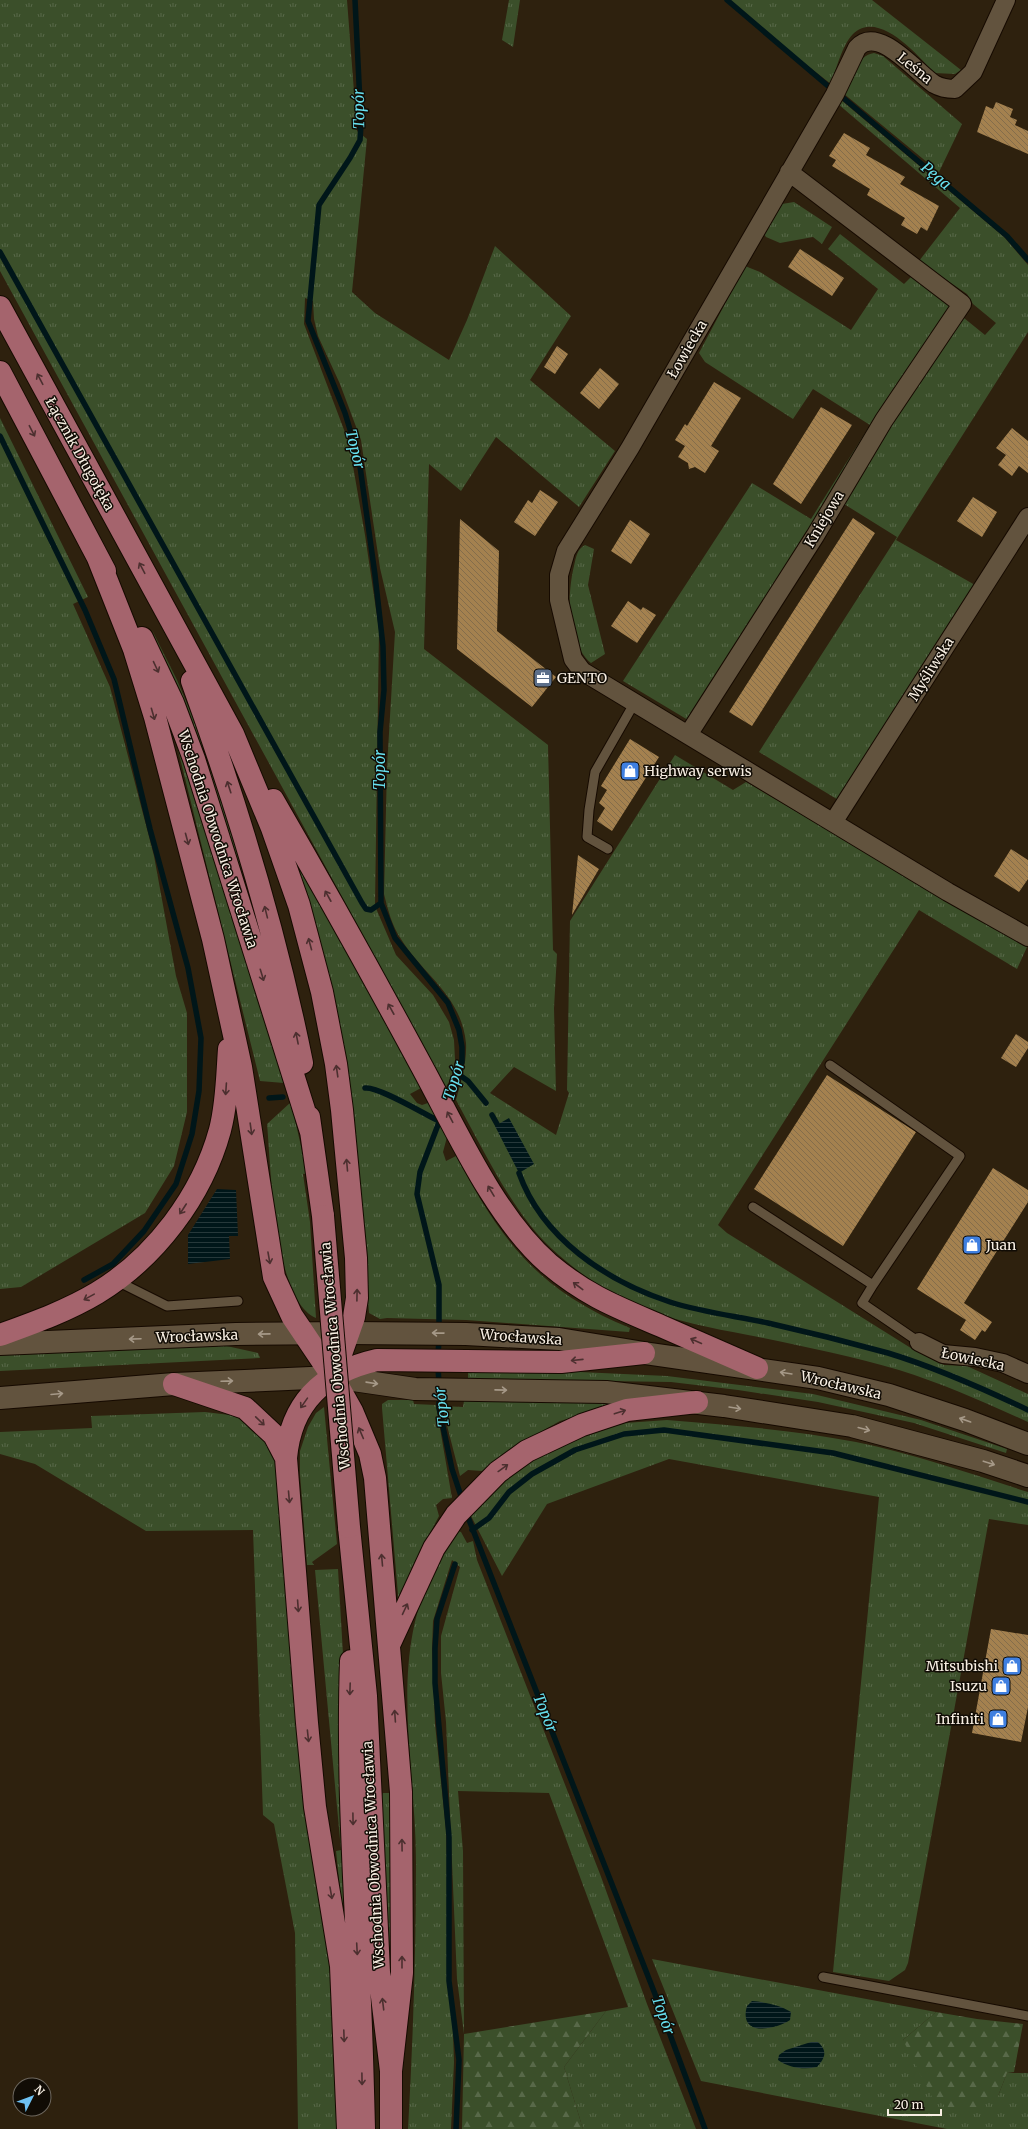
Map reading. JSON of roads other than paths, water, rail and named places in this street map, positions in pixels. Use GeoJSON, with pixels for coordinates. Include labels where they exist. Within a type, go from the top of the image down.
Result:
{"type":"FeatureCollection","features":[{"type":"Feature","properties":{"kind":"main road","name":"Łącznik Długołęka"},"geometry":{"type":"LineString","coordinates":[[0,307],[160,602]]}},
{"type":"Feature","properties":{"kind":"main road"},"geometry":{"type":"LineString","coordinates":[[0,372],[98,558],[134,648],[154,717],[213,939],[251,1127],[274,1277],[281,1297],[303,1334],[333,1377],[361,1431],[370,1454],[375,1478],[401,1792],[402,1973],[391,2071]]}},
{"type":"Feature","properties":{"kind":"main road","name":"Wschodnia Obwodnica Wrocławia"},"geometry":{"type":"LineString","coordinates":[[98,558],[145,644],[173,703],[194,759],[311,1132]]}},
{"type":"Feature","properties":{"kind":"main road"},"geometry":{"type":"LineString","coordinates":[[160,602],[232,734],[307,859],[468,1151],[504,1213],[520,1235],[550,1264],[589,1294],[612,1306],[757,1368]]}},
{"type":"Feature","properties":{"kind":"main road","name":"Wschodnia Obwodnica Wrocławia"},"geometry":{"type":"LineString","coordinates":[[160,602],[184,659],[236,807],[261,894],[296,1031],[304,1072],[323,1216],[349,1527],[366,1696],[379,1972],[391,2071],[391,2129]]}},
{"type":"Feature","properties":{"kind":"main road"},"geometry":{"type":"LineString","coordinates":[[232,734],[287,867],[311,949],[330,1028],[342,1110],[356,1258],[357,1298],[348,1333],[333,1377]]}},
{"type":"Feature","properties":{"kind":"main road"},"geometry":{"type":"LineString","coordinates":[[0,1335],[70,1308],[116,1280],[140,1260],[176,1220],[195,1190],[209,1163],[220,1130],[225,1103],[231,1022]]}},
{"type":"Feature","properties":{"kind":"main road","name":"Wrocławska"},"geometry":{"type":"LineString","coordinates":[[0,1344],[348,1333],[466,1334],[559,1339],[818,1378],[889,1395],[966,1420],[1028,1444]]}},
{"type":"Feature","properties":{"kind":"main road"},"geometry":{"type":"LineString","coordinates":[[348,2129],[341,1966],[316,1807],[307,1723],[286,1458],[288,1437],[302,1405],[315,1389],[356,1364],[370,1361],[411,1360],[561,1362],[644,1353]]}},
{"type":"Feature","properties":{"kind":"main road"},"geometry":{"type":"LineString","coordinates":[[0,1398],[174,1384],[333,1377],[415,1389],[606,1392],[697,1402],[852,1426],[983,1461],[1028,1476]]}},
{"type":"Feature","properties":{"kind":"main road"},"geometry":{"type":"LineString","coordinates":[[174,1384],[245,1408],[274,1435],[286,1458]]}},
{"type":"Feature","properties":{"kind":"main road"},"geometry":{"type":"LineString","coordinates":[[389,1644],[434,1548],[456,1515],[498,1472],[526,1451],[582,1425],[627,1410],[697,1402]]}},
{"type":"Feature","properties":{"kind":"main road","name":"Wschodnia Obwodnica Wrocławia"},"geometry":{"type":"LineString","coordinates":[[354,1580],[350,1696],[354,1886],[364,2129]]}},
{"type":"Feature","properties":{"kind":"street","name":"Leśna"},"geometry":{"type":"LineString","coordinates":[[870,40],[889,48],[935,85],[946,89],[955,89],[974,72],[1006,0]]}},
{"type":"Feature","properties":{"kind":"street","name":"Łowiecka"},"geometry":{"type":"LineString","coordinates":[[635,702],[582,671],[573,659],[559,600],[559,575],[566,551],[630,448],[835,94],[857,48],[862,43],[870,40]]}},
{"type":"Feature","properties":{"kind":"street","name":"Kniejowa"},"geometry":{"type":"LineString","coordinates":[[688,735],[815,536],[884,420],[962,304],[789,172]]}},
{"type":"Feature","properties":{"kind":"street","name":"Myśliwska"},"geometry":{"type":"LineString","coordinates":[[834,821],[1028,517]]}},
{"type":"Feature","properties":{"kind":"street"},"geometry":{"type":"LineString","coordinates":[[635,702],[834,821],[948,892],[1028,937]]}},
{"type":"Feature","properties":{"kind":"street","name":"Łowiecka"},"geometry":{"type":"LineString","coordinates":[[919,1342],[943,1354],[974,1357],[1003,1363],[1028,1374]]}},
{"type":"Feature","properties":{"kind":"lane"},"geometry":{"type":"LineString","coordinates":[[608,849],[587,837],[589,810],[595,772],[635,702]]}},
{"type":"Feature","properties":{"kind":"lane"},"geometry":{"type":"LineString","coordinates":[[830,1065],[960,1156],[862,1303],[919,1342]]}},
{"type":"Feature","properties":{"kind":"lane"},"geometry":{"type":"LineString","coordinates":[[753,1207],[873,1285]]}},
{"type":"Feature","properties":{"kind":"lane"},"geometry":{"type":"LineString","coordinates":[[116,1280],[167,1306],[238,1300]]}},
{"type":"Feature","properties":{"kind":"lane"},"geometry":{"type":"LineString","coordinates":[[823,1977],[1028,2016]]}},
{"type":"Feature","properties":{"kind":"waterway","name":"Topór"},"geometry":{"type":"LineString","coordinates":[[355,0],[361,124],[360,140],[319,205],[308,321],[345,413],[359,459],[375,575],[383,646],[384,690],[380,732],[381,903],[395,938],[448,1003],[459,1030],[462,1047],[462,1062],[454,1090],[448,1103]]}},
{"type":"Feature","properties":{"kind":"waterway","name":"Pęga"},"geometry":{"type":"LineString","coordinates":[[727,0],[828,86]]}},
{"type":"Feature","properties":{"kind":"waterway","name":"Pęga"},"geometry":{"type":"LineString","coordinates":[[841,96],[1007,236],[1028,260]]}},
{"type":"Feature","properties":{"kind":"waterway"},"geometry":{"type":"LineString","coordinates":[[0,252],[362,903],[366,909],[371,910],[381,903]]}},
{"type":"Feature","properties":{"kind":"waterway"},"geometry":{"type":"LineString","coordinates":[[0,436],[85,610],[114,679],[150,829],[188,968],[201,1038],[199,1091],[192,1134],[176,1184],[144,1231],[113,1264],[84,1280]]}},
{"type":"Feature","properties":{"kind":"waterway"},"geometry":{"type":"LineString","coordinates":[[458,1074],[468,1081],[486,1103]]}},
{"type":"Feature","properties":{"kind":"waterway"},"geometry":{"type":"LineString","coordinates":[[365,1088],[380,1091],[439,1121]]}},
{"type":"Feature","properties":{"kind":"waterway"},"geometry":{"type":"LineString","coordinates":[[269,1098],[283,1097]]}},
{"type":"Feature","properties":{"kind":"waterway"},"geometry":{"type":"LineString","coordinates":[[492,1115],[497,1124]]}},
{"type":"Feature","properties":{"kind":"waterway","name":"Topór"},"geometry":{"type":"LineString","coordinates":[[439,1329],[439,1285],[417,1194],[420,1172],[441,1117]]}},
{"type":"Feature","properties":{"kind":"waterway"},"geometry":{"type":"LineString","coordinates":[[519,1173],[529,1196],[543,1218],[560,1237],[579,1254],[600,1269],[646,1293],[694,1309],[783,1326],[888,1353],[959,1379],[1028,1410]]}},
{"type":"Feature","properties":{"kind":"waterway","name":"Topór"},"geometry":{"type":"LineString","coordinates":[[438,1357],[439,1338]]}},
{"type":"Feature","properties":{"kind":"waterway","name":"Topór"},"geometry":{"type":"LineString","coordinates":[[438,1366],[439,1385]]}},
{"type":"Feature","properties":{"kind":"waterway","name":"Topór"},"geometry":{"type":"LineString","coordinates":[[439,1394],[439,1408],[452,1469],[463,1502]]}},
{"type":"Feature","properties":{"kind":"waterway"},"geometry":{"type":"LineString","coordinates":[[472,1530],[489,1518],[509,1492],[532,1474],[575,1450],[624,1434],[664,1430],[833,1453],[1028,1502]]}},
{"type":"Feature","properties":{"kind":"waterway","name":"Topór"},"geometry":{"type":"LineString","coordinates":[[466,1512],[655,1994],[705,2129]]}},
{"type":"Feature","properties":{"kind":"waterway"},"geometry":{"type":"LineString","coordinates":[[455,1564],[437,1619],[435,1683],[449,1836],[449,1981],[459,2060],[456,2129]]}},
{"type":"Feature","properties":{"kind":"place","name":"GENTO"},"geometry":{"type":"Point","coordinates":[543,678]}},
{"type":"Feature","properties":{"kind":"place","name":"Highway serwis"},"geometry":{"type":"Point","coordinates":[630,771]}},
{"type":"Feature","properties":{"kind":"place","name":"Juan"},"geometry":{"type":"Point","coordinates":[972,1245]}},
{"type":"Feature","properties":{"kind":"place","name":"Mitsubishi"},"geometry":{"type":"Point","coordinates":[1012,1666]}},
{"type":"Feature","properties":{"kind":"place","name":"Isuzu"},"geometry":{"type":"Point","coordinates":[1001,1686]}},
{"type":"Feature","properties":{"kind":"place","name":"Infiniti"},"geometry":{"type":"Point","coordinates":[998,1719]}}]}
